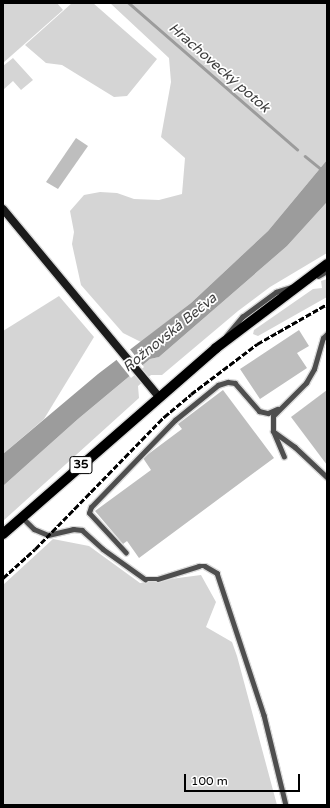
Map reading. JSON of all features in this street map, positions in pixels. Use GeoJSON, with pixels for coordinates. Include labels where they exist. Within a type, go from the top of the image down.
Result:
{"type":"FeatureCollection","features":[{"type":"Feature","properties":{"kind":"main road","name":"35"},"geometry":{"type":"LineString","coordinates":[[3,534],[216,348],[327,264]]}},
{"type":"Feature","properties":{"kind":"street"},"geometry":{"type":"LineString","coordinates":[[3,209],[159,397]]}},
{"type":"Feature","properties":{"kind":"lane"},"geometry":{"type":"LineString","coordinates":[[308,277],[327,272]]}},
{"type":"Feature","properties":{"kind":"lane"},"geometry":{"type":"LineString","coordinates":[[126,553],[89,513],[91,507],[175,420],[218,385],[228,382],[235,383],[259,411],[268,413],[277,409],[306,383],[314,369],[323,338],[327,334]]}},
{"type":"Feature","properties":{"kind":"lane"},"geometry":{"type":"LineString","coordinates":[[277,409],[273,416],[273,431],[284,457]]}},
{"type":"Feature","properties":{"kind":"lane"},"geometry":{"type":"LineString","coordinates":[[273,431],[295,447],[327,477]]}},
{"type":"Feature","properties":{"kind":"lane"},"geometry":{"type":"LineString","coordinates":[[22,517],[34,529],[48,535],[73,529],[82,530],[102,549],[145,579],[158,578],[199,566],[206,566],[217,573],[264,715],[286,805]]}},
{"type":"Feature","properties":{"kind":"shaded area"},"geometry":{"type":"Polygon","coordinates":[[[3,3],[57,3],[63,10],[3,63],[3,3]]]}},
{"type":"Feature","properties":{"kind":"shaded area"},"geometry":{"type":"Polygon","coordinates":[[[72,3],[93,3],[157,59],[127,96],[114,97],[62,65],[46,63],[25,45],[72,3]]]}},
{"type":"Feature","properties":{"kind":"shaded area"},"geometry":{"type":"Polygon","coordinates":[[[110,3],[327,3],[327,160],[268,231],[191,303],[141,342],[123,333],[81,285],[72,244],[74,232],[70,211],[84,195],[100,192],[117,193],[134,199],[159,200],[182,194],[185,158],[161,137],[171,82],[169,58],[110,3]]]}},
{"type":"Feature","properties":{"kind":"shaded area"},"geometry":{"type":"Polygon","coordinates":[[[13,58],[33,80],[21,90],[13,81],[3,90],[3,66],[13,58]]]}},
{"type":"Feature","properties":{"kind":"shaded area"},"geometry":{"type":"Polygon","coordinates":[[[327,202],[327,253],[270,287],[238,311],[162,375],[151,375],[138,386],[139,398],[3,521],[3,486],[78,419],[150,359],[159,357],[287,246],[327,202]]]}},
{"type":"Feature","properties":{"kind":"shaded area"},"geometry":{"type":"Polygon","coordinates":[[[327,279],[327,297],[258,336],[253,334],[254,330],[313,289],[322,288],[321,281],[327,279]]]}},
{"type":"Feature","properties":{"kind":"shaded area"},"geometry":{"type":"Polygon","coordinates":[[[59,296],[94,337],[44,419],[3,454],[3,331],[59,296]]]}},
{"type":"Feature","properties":{"kind":"shaded area"},"geometry":{"type":"Polygon","coordinates":[[[53,539],[89,546],[140,583],[201,575],[216,602],[206,627],[232,642],[277,805],[3,805],[3,585],[53,539]]]}},
{"type":"Feature","properties":{"kind":"water","name":"Rožnovská Bečva"},"geometry":{"type":"Polygon","coordinates":[[[327,160],[327,202],[287,246],[159,357],[150,359],[78,419],[3,486],[3,454],[98,374],[191,303],[268,231],[327,160]]]}},
{"type":"Feature","properties":{"kind":"pier"},"geometry":{"type":"Polygon","coordinates":[[[129,348],[144,367],[131,378],[115,358],[129,348]]]}},
{"type":"Feature","properties":{"kind":"building"},"geometry":{"type":"Polygon","coordinates":[[[76,138],[88,146],[58,189],[46,182],[76,138]]]}},
{"type":"Feature","properties":{"kind":"building"},"geometry":{"type":"Polygon","coordinates":[[[299,330],[309,346],[297,353],[307,368],[260,399],[240,369],[299,330]]]}},
{"type":"Feature","properties":{"kind":"building"},"geometry":{"type":"Polygon","coordinates":[[[223,390],[274,458],[139,558],[127,541],[123,544],[95,511],[151,470],[143,458],[182,429],[178,424],[223,390]]]}},
{"type":"Feature","properties":{"kind":"building"},"geometry":{"type":"Polygon","coordinates":[[[327,390],[327,465],[291,417],[327,390]]]}},
{"type":"Feature","properties":{"kind":"waterway","name":"Hrachovecký potok"},"geometry":{"type":"LineString","coordinates":[[129,3],[297,149]]}},
{"type":"Feature","properties":{"kind":"waterway","name":"Hrachovecký potok"},"geometry":{"type":"LineString","coordinates":[[305,156],[327,174]]}},
{"type":"Feature","properties":{"kind":"railway"},"geometry":{"type":"LineString","coordinates":[[3,578],[35,549],[164,417],[191,394],[257,344],[327,304]]}}]}
